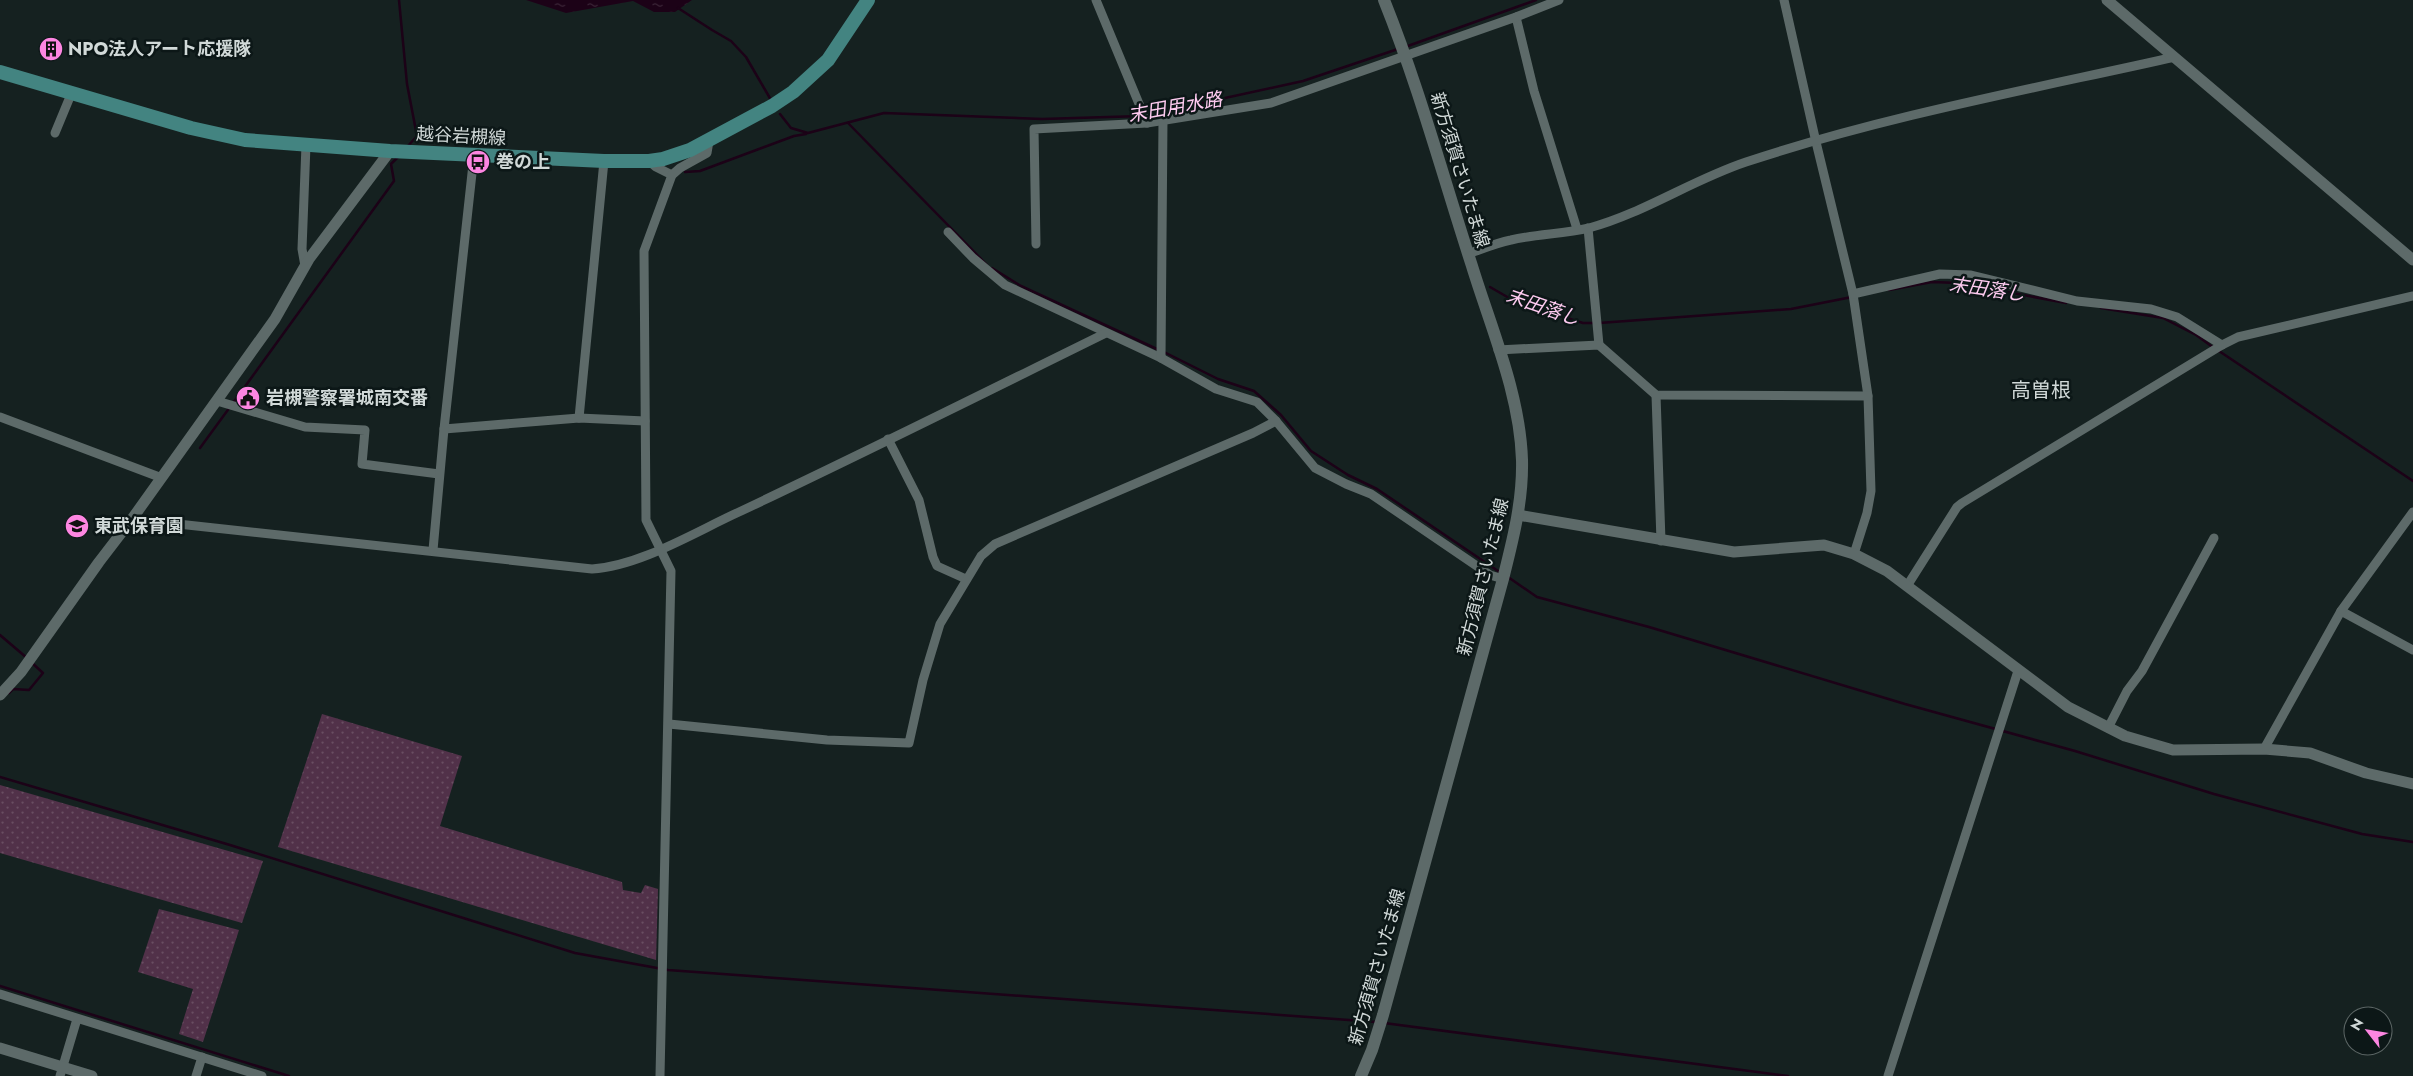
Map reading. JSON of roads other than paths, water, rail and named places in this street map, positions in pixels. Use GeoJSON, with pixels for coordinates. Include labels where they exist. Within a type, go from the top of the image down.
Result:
{"type":"FeatureCollection","features":[{"type":"Feature","properties":{"kind":"main road","name":"新方須賀さいたま線"},"geometry":{"type":"LineString","coordinates":[[1361,1076],[1372,1050],[1383,1015],[1503,579],[1518,515],[1521,484],[1520,438],[1498,350],[1406,55],[1384,0]]}},
{"type":"Feature","properties":{"kind":"main road","name":"越谷岩槻線"},"geometry":{"type":"LineString","coordinates":[[0,72],[217,135],[306,145],[390,151],[604,161],[649,161],[678,154],[708,140],[772,106],[799,87],[828,60],[862,2]]}},
{"type":"Feature","properties":{"kind":"street"},"geometry":{"type":"LineString","coordinates":[[1096,0],[1147,123]]}},
{"type":"Feature","properties":{"kind":"street"},"geometry":{"type":"LineString","coordinates":[[1036,244],[1034,129],[1147,123],[1271,102],[1516,17],[1559,0]]}},
{"type":"Feature","properties":{"kind":"street"},"geometry":{"type":"LineString","coordinates":[[1784,0],[1816,142],[1854,294],[1868,396],[1871,491],[1867,513],[1854,554]]}},
{"type":"Feature","properties":{"kind":"street"},"geometry":{"type":"LineString","coordinates":[[2107,0],[2413,260]]}},
{"type":"Feature","properties":{"kind":"street"},"geometry":{"type":"LineString","coordinates":[[1516,17],[1534,91],[1577,229]]}},
{"type":"Feature","properties":{"kind":"street"},"geometry":{"type":"LineString","coordinates":[[1468,254],[1510,240],[1588,228],[1650,205],[1745,162],[1880,124],[2175,57]]}},
{"type":"Feature","properties":{"kind":"street"},"geometry":{"type":"LineString","coordinates":[[55,133],[72,92]]}},
{"type":"Feature","properties":{"kind":"street"},"geometry":{"type":"LineString","coordinates":[[1161,358],[1163,120]]}},
{"type":"Feature","properties":{"kind":"street"},"geometry":{"type":"LineString","coordinates":[[660,1076],[671,571],[646,520],[644,251],[672,175],[680,168],[707,153],[708,140]]}},
{"type":"Feature","properties":{"kind":"street"},"geometry":{"type":"LineString","coordinates":[[305,266],[302,249],[306,145]]}},
{"type":"Feature","properties":{"kind":"street"},"geometry":{"type":"LineString","coordinates":[[0,694],[22,672],[98,562],[162,478],[275,319],[305,266],[390,151]]}},
{"type":"Feature","properties":{"kind":"street"},"geometry":{"type":"LineString","coordinates":[[433,550],[439,474],[474,155]]}},
{"type":"Feature","properties":{"kind":"street"},"geometry":{"type":"LineString","coordinates":[[579,418],[604,161]]}},
{"type":"Feature","properties":{"kind":"street"},"geometry":{"type":"LineString","coordinates":[[649,161],[672,175]]}},
{"type":"Feature","properties":{"kind":"street"},"geometry":{"type":"LineString","coordinates":[[1588,228],[1599,345],[1656,395],[1868,396]]}},
{"type":"Feature","properties":{"kind":"street"},"geometry":{"type":"LineString","coordinates":[[948,232],[973,258],[1005,284],[1161,358],[1216,389],[1257,402],[1276,421],[1316,468],[1346,484],[1371,494],[1490,575],[1503,579]]}},
{"type":"Feature","properties":{"kind":"street"},"geometry":{"type":"LineString","coordinates":[[1854,294],[1940,274],[1971,275],[2077,302],[2151,309],[2177,317],[2222,345]]}},
{"type":"Feature","properties":{"kind":"street"},"geometry":{"type":"LineString","coordinates":[[1908,586],[1957,507],[1962,503],[2222,345],[2238,337],[2413,296]]}},
{"type":"Feature","properties":{"kind":"street"},"geometry":{"type":"LineString","coordinates":[[132,519],[346,544],[433,550],[592,569],[607,568],[660,549],[812,478],[1106,333]]}},
{"type":"Feature","properties":{"kind":"street"},"geometry":{"type":"LineString","coordinates":[[1498,350],[1599,345]]}},
{"type":"Feature","properties":{"kind":"street"},"geometry":{"type":"LineString","coordinates":[[1656,395],[1661,541]]}},
{"type":"Feature","properties":{"kind":"street"},"geometry":{"type":"LineString","coordinates":[[217,401],[305,427],[365,430],[362,464],[439,474]]}},
{"type":"Feature","properties":{"kind":"street"},"geometry":{"type":"LineString","coordinates":[[0,417],[162,478]]}},
{"type":"Feature","properties":{"kind":"street"},"geometry":{"type":"LineString","coordinates":[[444,429],[579,418],[645,421]]}},
{"type":"Feature","properties":{"kind":"street"},"geometry":{"type":"LineString","coordinates":[[669,724],[827,740],[909,743],[922,680],[940,624],[981,556],[995,544],[1253,433],[1276,421]]}},
{"type":"Feature","properties":{"kind":"street"},"geometry":{"type":"LineString","coordinates":[[888,439],[919,500],[937,566],[966,579]]}},
{"type":"Feature","properties":{"kind":"street"},"geometry":{"type":"LineString","coordinates":[[2264,749],[2341,611],[2413,512]]}},
{"type":"Feature","properties":{"kind":"street"},"geometry":{"type":"LineString","coordinates":[[1518,515],[1734,552],[1824,545],[1854,554],[1908,586],[2068,707],[2140,742],[2173,750],[2264,749],[2310,753],[2366,773],[2413,784]]}},
{"type":"Feature","properties":{"kind":"street"},"geometry":{"type":"LineString","coordinates":[[2108,728],[2214,538]]}},
{"type":"Feature","properties":{"kind":"street"},"geometry":{"type":"LineString","coordinates":[[2341,611],[2413,650]]}},
{"type":"Feature","properties":{"kind":"street"},"geometry":{"type":"LineString","coordinates":[[1888,1076],[2018,671]]}},
{"type":"Feature","properties":{"kind":"street"},"geometry":{"type":"LineString","coordinates":[[0,994],[262,1076]]}},
{"type":"Feature","properties":{"kind":"street"},"geometry":{"type":"LineString","coordinates":[[61,1072],[77,1019]]}},
{"type":"Feature","properties":{"kind":"street"},"geometry":{"type":"LineString","coordinates":[[0,1048],[61,1072],[92,1076]]}},
{"type":"Feature","properties":{"kind":"street"},"geometry":{"type":"LineString","coordinates":[[196,1076],[202,1057]]}},
{"type":"Feature","properties":{"kind":"water"},"geometry":{"type":"Polygon","coordinates":[[[526,0],[692,0],[675,12],[654,12],[633,1],[566,13],[526,0]]]}},
{"type":"Feature","properties":{"kind":"waterway"},"geometry":{"type":"LineString","coordinates":[[399,0],[407,84],[417,136],[407,147]]}},
{"type":"Feature","properties":{"kind":"waterway","name":"末田用水路"},"geometry":{"type":"LineString","coordinates":[[1405,47],[1536,0]]}},
{"type":"Feature","properties":{"kind":"waterway"},"geometry":{"type":"LineString","coordinates":[[678,8],[731,41],[746,57],[771,100]]}},
{"type":"Feature","properties":{"kind":"waterway","name":"末田用水路"},"geometry":{"type":"LineString","coordinates":[[1147,115],[1303,81],[1398,49]]}},
{"type":"Feature","properties":{"kind":"waterway","name":"末田用水路"},"geometry":{"type":"LineString","coordinates":[[780,114],[791,128],[808,133],[884,113],[1042,119],[1142,116]]}},
{"type":"Feature","properties":{"kind":"waterway"},"geometry":{"type":"LineString","coordinates":[[848,123],[987,265]]}},
{"type":"Feature","properties":{"kind":"waterway"},"geometry":{"type":"LineString","coordinates":[[685,172],[700,171],[794,136],[806,134]]}},
{"type":"Feature","properties":{"kind":"waterway"},"geometry":{"type":"LineString","coordinates":[[233,403],[394,181],[391,164],[399,156]]}},
{"type":"Feature","properties":{"kind":"waterway"},"geometry":{"type":"LineString","coordinates":[[992,268],[1021,286],[1159,350]]}},
{"type":"Feature","properties":{"kind":"waterway","name":"末田落し"},"geometry":{"type":"LineString","coordinates":[[1889,290],[1932,282],[1959,283],[2066,303]]}},
{"type":"Feature","properties":{"kind":"waterway","name":"末田落し"},"geometry":{"type":"LineString","coordinates":[[1490,287],[1516,302],[1583,323],[1594,323]]}},
{"type":"Feature","properties":{"kind":"waterway","name":"末田落し"},"geometry":{"type":"LineString","coordinates":[[1599,323],[1791,309],[1852,297]]}},
{"type":"Feature","properties":{"kind":"waterway","name":"末田落し"},"geometry":{"type":"LineString","coordinates":[[2101,308],[2163,318],[2196,335],[2214,348]]}},
{"type":"Feature","properties":{"kind":"waterway","name":"末田落し"},"geometry":{"type":"LineString","coordinates":[[2219,351],[2413,481]]}},
{"type":"Feature","properties":{"kind":"waterway"},"geometry":{"type":"LineString","coordinates":[[1164,352],[1218,379],[1254,391],[1281,415],[1311,451],[1348,475],[1377,489],[1501,573]]}},
{"type":"Feature","properties":{"kind":"waterway"},"geometry":{"type":"LineString","coordinates":[[200,448],[230,407]]}},
{"type":"Feature","properties":{"kind":"waterway"},"geometry":{"type":"LineString","coordinates":[[1508,577],[1537,597],[1649,627],[1905,704],[2075,751],[2214,794],[2362,834],[2413,842]]}},
{"type":"Feature","properties":{"kind":"waterway"},"geometry":{"type":"LineString","coordinates":[[0,635],[27,658]]}},
{"type":"Feature","properties":{"kind":"waterway"},"geometry":{"type":"LineString","coordinates":[[9,693],[13,689],[29,690],[43,673],[31,662]]}},
{"type":"Feature","properties":{"kind":"waterway"},"geometry":{"type":"LineString","coordinates":[[0,777],[230,845],[575,953],[668,970],[1376,1022]]}},
{"type":"Feature","properties":{"kind":"waterway"},"geometry":{"type":"LineString","coordinates":[[0,986],[289,1076]]}},
{"type":"Feature","properties":{"kind":"waterway"},"geometry":{"type":"LineString","coordinates":[[1384,1023],[1788,1076]]}},
{"type":"Feature","properties":{"kind":"place","name":"NPO法人アート応援隊"},"geometry":{"type":"Point","coordinates":[51,49]}},
{"type":"Feature","properties":{"kind":"place","name":"巻の上"},"geometry":{"type":"Point","coordinates":[478,162]}},
{"type":"Feature","properties":{"kind":"place","name":"岩槻警察署城南交番"},"geometry":{"type":"Point","coordinates":[248,398]}},
{"type":"Feature","properties":{"kind":"place","name":"東武保育園"},"geometry":{"type":"Point","coordinates":[77,526]}},
{"type":"Feature","properties":{"kind":"district","name":"高曽根"},"geometry":{"type":"Point","coordinates":[2041,390]}}]}
